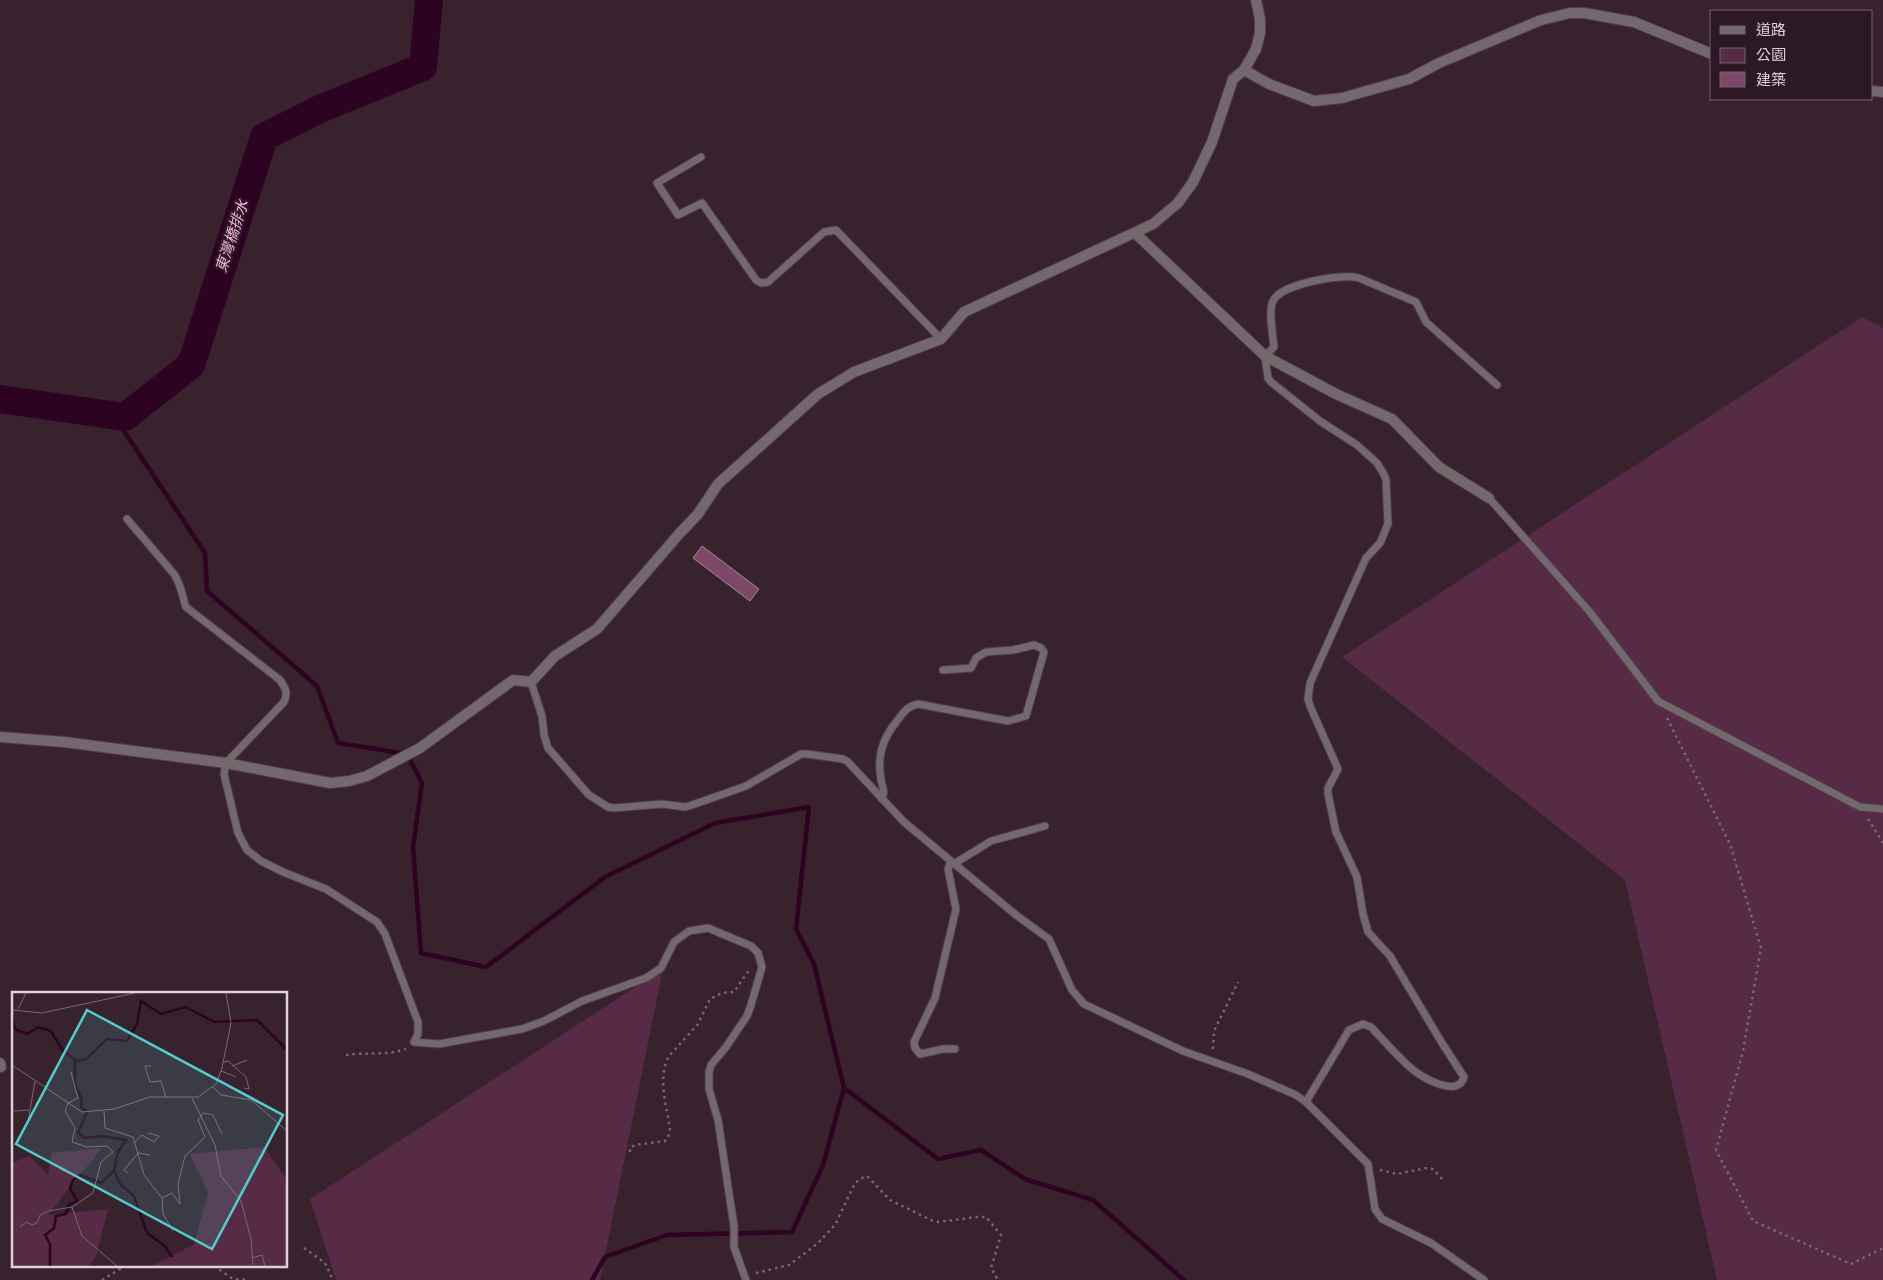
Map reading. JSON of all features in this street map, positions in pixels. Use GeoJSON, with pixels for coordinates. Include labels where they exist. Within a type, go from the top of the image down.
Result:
{"type":"FeatureCollection","features":[{"type":"Feature","properties":{"kind":"street"},"geometry":{"type":"LineString","coordinates":[[0,737],[64,742],[226,763],[330,783],[349,781],[367,776],[417,750],[513,680],[531,682],[555,656],[597,629],[698,514],[718,484],[818,394],[854,372],[941,339],[964,312],[1154,224],[1178,203],[1193,182],[1212,142],[1233,79],[1244,70],[1256,49],[1260,33],[1260,19],[1256,0]]}},
{"type":"Feature","properties":{"kind":"street"},"geometry":{"type":"LineString","coordinates":[[1244,70],[1269,84],[1314,101],[1342,98],[1409,79],[1439,63],[1541,20],[1570,13],[1584,13],[1634,22],[1710,53]]}},
{"type":"Feature","properties":{"kind":"street"},"geometry":{"type":"LineString","coordinates":[[1135,233],[1265,356],[1336,394],[1392,418],[1439,467],[1489,498]]}},
{"type":"Feature","properties":{"kind":"lane"},"geometry":{"type":"LineString","coordinates":[[701,157],[657,183],[678,215],[702,203],[756,280],[761,283],[768,282],[824,232],[836,230],[941,339]]}},
{"type":"Feature","properties":{"kind":"lane"},"geometry":{"type":"LineString","coordinates":[[1306,1102],[1349,1030],[1363,1024],[1371,1027],[1413,1070],[1440,1085],[1455,1086],[1460,1084],[1464,1077],[1442,1044],[1390,956],[1368,932],[1357,877],[1336,832],[1328,794],[1328,788],[1338,770],[1308,699],[1310,683],[1366,558],[1380,543],[1388,524],[1386,479],[1377,463],[1357,445],[1320,421],[1268,378],[1265,356],[1274,347],[1271,305],[1273,299],[1286,290],[1328,278],[1353,276],[1416,302],[1426,322],[1496,385]]}},
{"type":"Feature","properties":{"kind":"lane"},"geometry":{"type":"LineString","coordinates":[[1489,498],[1589,610],[1658,701],[1860,807],[1883,809]]}},
{"type":"Feature","properties":{"kind":"lane"},"geometry":{"type":"LineString","coordinates":[[127,519],[174,574],[179,582],[181,595],[186,607],[280,680],[286,688],[287,695],[284,702],[226,763],[224,774],[238,833],[244,846],[250,853],[282,872],[326,889],[373,918],[380,926],[418,1022],[418,1034],[414,1042],[439,1044],[522,1029],[544,1021],[582,1001],[654,974],[661,968],[674,942],[689,930],[708,928],[751,946],[758,954],[762,966],[749,1011],[708,1072],[709,1089],[718,1120],[734,1226],[734,1247],[746,1278]]}},
{"type":"Feature","properties":{"kind":"lane"},"geometry":{"type":"LineString","coordinates":[[882,799],[885,791],[880,762],[881,749],[888,731],[906,710],[918,704],[1008,721],[1026,716],[1029,711],[1044,652],[1041,648],[1034,645],[1013,650],[986,652],[976,658],[971,668],[943,670]]}},
{"type":"Feature","properties":{"kind":"lane"},"geometry":{"type":"LineString","coordinates":[[531,682],[542,716],[544,735],[548,748],[588,795],[608,807],[620,809],[662,804],[686,807],[746,786],[792,758],[807,754],[843,759],[848,762],[904,822],[1016,915],[1049,939],[1072,990],[1084,1004],[1183,1051],[1248,1074],[1296,1095],[1306,1102],[1359,1154],[1369,1167],[1375,1208],[1382,1219],[1431,1243],[1484,1280]]}},
{"type":"Feature","properties":{"kind":"lane"},"geometry":{"type":"LineString","coordinates":[[955,1049],[943,1049],[920,1054],[915,1048],[914,1042],[935,998],[956,909],[948,869],[950,864],[957,862],[991,841],[1045,826]]}},
{"type":"Feature","properties":{"kind":"path"},"geometry":{"type":"LineString","coordinates":[[1658,701],[1730,844],[1761,948],[1742,1051],[1716,1150],[1753,1221],[1851,1264],[1883,1248]]}},
{"type":"Feature","properties":{"kind":"path"},"geometry":{"type":"LineString","coordinates":[[1860,807],[1883,843]]}},
{"type":"Feature","properties":{"kind":"path"},"geometry":{"type":"LineString","coordinates":[[630,1152],[630,1148],[635,1145],[664,1141],[668,1138],[670,1130],[662,1075],[669,1056],[698,1024],[710,999],[722,993],[734,992],[758,954]]}},
{"type":"Feature","properties":{"kind":"path"},"geometry":{"type":"LineString","coordinates":[[1214,1063],[1212,1043],[1214,1031],[1238,982]]}},
{"type":"Feature","properties":{"kind":"path"},"geometry":{"type":"LineString","coordinates":[[346,1055],[396,1053],[409,1048],[414,1042]]}},
{"type":"Feature","properties":{"kind":"path"},"geometry":{"type":"LineString","coordinates":[[1369,1167],[1397,1174],[1427,1168],[1433,1169],[1444,1181]]}},
{"type":"Feature","properties":{"kind":"path"},"geometry":{"type":"LineString","coordinates":[[746,1278],[789,1265],[817,1244],[835,1225],[855,1182],[868,1176],[890,1200],[931,1220],[937,1222],[986,1217],[1001,1235],[991,1268],[998,1280]]}},
{"type":"Feature","properties":{"kind":"path"},"geometry":{"type":"LineString","coordinates":[[304,1248],[325,1263],[333,1280]]}},
{"type":"Feature","properties":{"kind":"path"},"geometry":{"type":"LineString","coordinates":[[102,1280],[121,1268]]}},
{"type":"Feature","properties":{"kind":"path"},"geometry":{"type":"LineString","coordinates":[[217,1268],[233,1279],[249,1280]]}},
{"type":"Feature","properties":{"kind":"green space"},"geometry":{"type":"Polygon","coordinates":[[[1862,317],[1883,328],[1883,1280],[1717,1280],[1625,880],[1342,657],[1862,317]]]}},
{"type":"Feature","properties":{"kind":"green space"},"geometry":{"type":"Polygon","coordinates":[[[663,969],[600,1280],[336,1280],[310,1199],[663,969]]]}},
{"type":"Feature","properties":{"kind":"building"},"geometry":{"type":"Polygon","coordinates":[[[702,546],[759,589],[750,601],[693,558],[702,546]]]}},
{"type":"Feature","properties":{"kind":"waterway","name":"東灣橋排水"},"geometry":{"type":"LineString","coordinates":[[0,399],[125,417],[191,365],[264,137],[322,108],[423,67],[429,0]]}},
{"type":"Feature","properties":{"kind":"waterway"},"geometry":{"type":"LineString","coordinates":[[114,416],[205,553],[207,591],[317,686],[338,743],[407,754],[422,783],[413,847],[421,953],[486,967],[605,877],[715,823],[809,807],[796,929],[814,964],[844,1088],[823,1165],[792,1232],[667,1235],[605,1257],[592,1280]]}},
{"type":"Feature","properties":{"kind":"waterway"},"geometry":{"type":"LineString","coordinates":[[844,1088],[938,1159],[981,1150],[1025,1179],[1093,1200],[1184,1280]]}}]}
